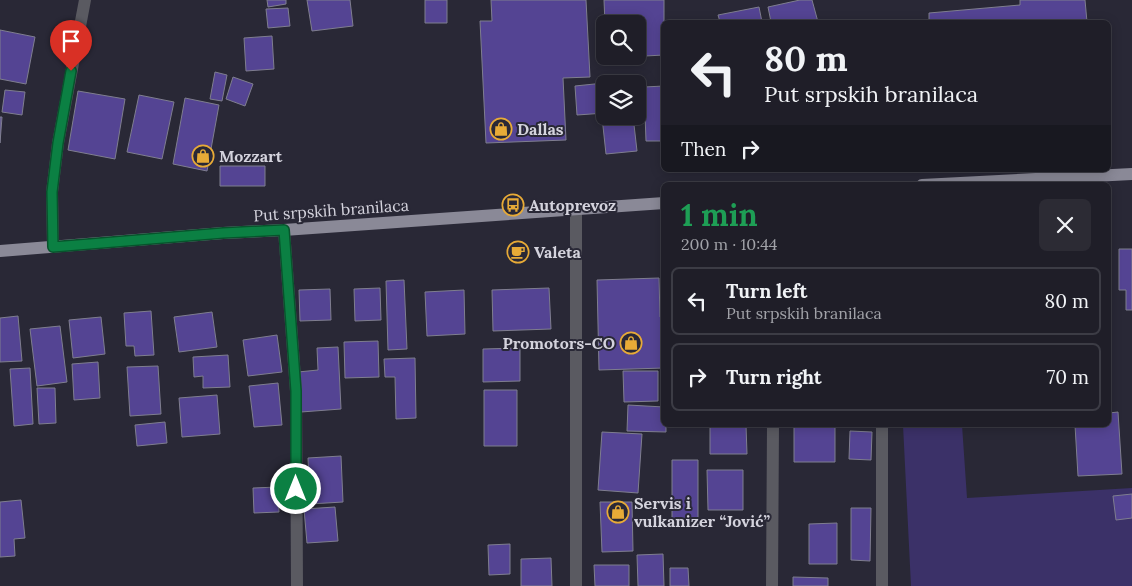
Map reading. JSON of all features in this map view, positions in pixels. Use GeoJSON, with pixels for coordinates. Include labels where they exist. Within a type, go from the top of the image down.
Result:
{"type":"FeatureCollection","features":[{"type":"Feature","properties":{"kind":"main road"},"geometry":{"type":"LineString","coordinates":[[982,182],[1132,174]]}},
{"type":"Feature","properties":{"kind":"main road","name":"Put srpskih branilaca"},"geometry":{"type":"LineString","coordinates":[[0,251],[223,233],[661,203]]}},
{"type":"Feature","properties":{"kind":"street"},"geometry":{"type":"LineString","coordinates":[[53,247],[52,192],[58,143],[84,0]]}},
{"type":"Feature","properties":{"kind":"street"},"geometry":{"type":"LineString","coordinates":[[576,209],[576,586]]}},
{"type":"Feature","properties":{"kind":"street"},"geometry":{"type":"LineString","coordinates":[[284,230],[296,391],[297,586]]}},
{"type":"Feature","properties":{"kind":"street"},"geometry":{"type":"LineString","coordinates":[[772,586],[773,427]]}},
{"type":"Feature","properties":{"kind":"street"},"geometry":{"type":"LineString","coordinates":[[882,427],[882,586]]}},
{"type":"Feature","properties":{"kind":"shaded area"},"geometry":{"type":"Polygon","coordinates":[[[903,427],[962,427],[967,498],[1132,488],[1132,586],[911,586],[903,427]]]}},
{"type":"Feature","properties":{"kind":"building"},"geometry":{"type":"Polygon","coordinates":[[[267,0],[286,0],[286,4],[268,7],[267,0]]]}},
{"type":"Feature","properties":{"kind":"building"},"geometry":{"type":"Polygon","coordinates":[[[307,0],[350,0],[353,26],[312,31],[307,0]]]}},
{"type":"Feature","properties":{"kind":"building"},"geometry":{"type":"Polygon","coordinates":[[[425,0],[447,0],[447,23],[425,23],[425,0]]]}},
{"type":"Feature","properties":{"kind":"building"},"geometry":{"type":"Polygon","coordinates":[[[491,0],[586,0],[590,77],[563,78],[566,140],[486,143],[480,21],[492,21],[491,0]]]}},
{"type":"Feature","properties":{"kind":"building"},"geometry":{"type":"Polygon","coordinates":[[[604,0],[664,0],[664,20],[661,20],[661,55],[646,56],[646,15],[605,15],[604,0]]]}},
{"type":"Feature","properties":{"kind":"building"},"geometry":{"type":"Polygon","coordinates":[[[800,0],[812,0],[817,20],[771,20],[768,7],[800,0]]]}},
{"type":"Feature","properties":{"kind":"building"},"geometry":{"type":"Polygon","coordinates":[[[1020,0],[1085,0],[1087,20],[929,20],[929,13],[1020,5],[1020,0]]]}},
{"type":"Feature","properties":{"kind":"building"},"geometry":{"type":"Polygon","coordinates":[[[759,7],[762,20],[719,20],[718,15],[759,7]]]}},
{"type":"Feature","properties":{"kind":"building"},"geometry":{"type":"Polygon","coordinates":[[[288,8],[290,26],[268,28],[266,9],[288,8]]]}},
{"type":"Feature","properties":{"kind":"building"},"geometry":{"type":"Polygon","coordinates":[[[0,30],[35,37],[26,84],[0,79],[0,30]]]}},
{"type":"Feature","properties":{"kind":"building"},"geometry":{"type":"Polygon","coordinates":[[[272,36],[274,69],[246,71],[244,38],[272,36]]]}},
{"type":"Feature","properties":{"kind":"building"},"geometry":{"type":"Polygon","coordinates":[[[215,72],[227,75],[222,101],[210,99],[215,72]]]}},
{"type":"Feature","properties":{"kind":"building"},"geometry":{"type":"Polygon","coordinates":[[[233,77],[253,84],[245,106],[226,99],[233,77]]]}},
{"type":"Feature","properties":{"kind":"building"},"geometry":{"type":"Polygon","coordinates":[[[596,84],[596,114],[577,115],[575,86],[596,84]]]}},
{"type":"Feature","properties":{"kind":"building"},"geometry":{"type":"Polygon","coordinates":[[[661,86],[661,141],[646,141],[646,87],[661,86]]]}},
{"type":"Feature","properties":{"kind":"building"},"geometry":{"type":"Polygon","coordinates":[[[5,90],[25,92],[22,115],[2,112],[5,90]]]}},
{"type":"Feature","properties":{"kind":"building"},"geometry":{"type":"Polygon","coordinates":[[[78,91],[125,99],[115,159],[68,150],[78,91]]]}},
{"type":"Feature","properties":{"kind":"building"},"geometry":{"type":"Polygon","coordinates":[[[139,95],[174,102],[162,159],[127,152],[139,95]]]}},
{"type":"Feature","properties":{"kind":"building"},"geometry":{"type":"Polygon","coordinates":[[[185,98],[219,105],[207,171],[173,164],[185,98]]]}},
{"type":"Feature","properties":{"kind":"building"},"geometry":{"type":"Polygon","coordinates":[[[0,117],[2,117],[0,143],[0,117]]]}},
{"type":"Feature","properties":{"kind":"building"},"geometry":{"type":"Polygon","coordinates":[[[603,125],[634,125],[637,151],[606,154],[603,125]]]}},
{"type":"Feature","properties":{"kind":"building"},"geometry":{"type":"Polygon","coordinates":[[[220,166],[265,166],[265,186],[220,186],[220,166]]]}},
{"type":"Feature","properties":{"kind":"building"},"geometry":{"type":"Polygon","coordinates":[[[1119,249],[1132,249],[1132,310],[1126,310],[1126,290],[1119,290],[1119,249]]]}},
{"type":"Feature","properties":{"kind":"building","name":"Promotors-CO"},"geometry":{"type":"Polygon","coordinates":[[[659,278],[661,368],[599,370],[597,280],[659,278]]]}},
{"type":"Feature","properties":{"kind":"building"},"geometry":{"type":"Polygon","coordinates":[[[404,280],[407,349],[388,350],[386,281],[404,280]]]}},
{"type":"Feature","properties":{"kind":"building"},"geometry":{"type":"Polygon","coordinates":[[[380,288],[381,320],[355,321],[354,289],[380,288]]]}},
{"type":"Feature","properties":{"kind":"building"},"geometry":{"type":"Polygon","coordinates":[[[549,288],[551,329],[493,331],[492,290],[549,288]]]}},
{"type":"Feature","properties":{"kind":"building"},"geometry":{"type":"Polygon","coordinates":[[[330,289],[331,320],[300,321],[299,290],[330,289]]]}},
{"type":"Feature","properties":{"kind":"building"},"geometry":{"type":"Polygon","coordinates":[[[464,290],[465,334],[427,336],[425,292],[464,290]]]}},
{"type":"Feature","properties":{"kind":"building"},"geometry":{"type":"Polygon","coordinates":[[[151,311],[154,355],[135,356],[134,346],[126,346],[124,313],[151,311]]]}},
{"type":"Feature","properties":{"kind":"building"},"geometry":{"type":"Polygon","coordinates":[[[212,312],[217,347],[179,352],[174,317],[212,312]]]}},
{"type":"Feature","properties":{"kind":"building"},"geometry":{"type":"Polygon","coordinates":[[[18,316],[22,361],[0,362],[0,318],[18,316]]]}},
{"type":"Feature","properties":{"kind":"building"},"geometry":{"type":"Polygon","coordinates":[[[101,317],[105,354],[73,358],[69,320],[101,317]]]}},
{"type":"Feature","properties":{"kind":"building"},"geometry":{"type":"Polygon","coordinates":[[[60,326],[67,382],[37,386],[30,329],[60,326]]]}},
{"type":"Feature","properties":{"kind":"building"},"geometry":{"type":"Polygon","coordinates":[[[277,335],[282,372],[248,376],[243,340],[277,335]]]}},
{"type":"Feature","properties":{"kind":"building"},"geometry":{"type":"Polygon","coordinates":[[[378,341],[379,377],[345,378],[344,342],[378,341]]]}},
{"type":"Feature","properties":{"kind":"building"},"geometry":{"type":"Polygon","coordinates":[[[338,347],[341,409],[301,412],[298,372],[318,370],[317,348],[338,347]]]}},
{"type":"Feature","properties":{"kind":"building"},"geometry":{"type":"Polygon","coordinates":[[[520,348],[520,381],[483,382],[483,349],[520,348]]]}},
{"type":"Feature","properties":{"kind":"building"},"geometry":{"type":"Polygon","coordinates":[[[228,355],[230,387],[203,388],[203,376],[194,377],[193,357],[228,355]]]}},
{"type":"Feature","properties":{"kind":"building"},"geometry":{"type":"Polygon","coordinates":[[[415,358],[416,418],[396,419],[395,377],[385,377],[384,359],[415,358]]]}},
{"type":"Feature","properties":{"kind":"building"},"geometry":{"type":"Polygon","coordinates":[[[98,362],[100,398],[74,400],[72,364],[98,362]]]}},
{"type":"Feature","properties":{"kind":"building"},"geometry":{"type":"Polygon","coordinates":[[[158,366],[161,414],[130,416],[127,367],[158,366]]]}},
{"type":"Feature","properties":{"kind":"building"},"geometry":{"type":"Polygon","coordinates":[[[30,368],[33,424],[14,426],[10,369],[30,368]]]}},
{"type":"Feature","properties":{"kind":"building"},"geometry":{"type":"Polygon","coordinates":[[[623,371],[658,371],[658,401],[624,402],[623,371]]]}},
{"type":"Feature","properties":{"kind":"building"},"geometry":{"type":"Polygon","coordinates":[[[278,383],[282,425],[254,427],[249,386],[278,383]]]}},
{"type":"Feature","properties":{"kind":"building"},"geometry":{"type":"Polygon","coordinates":[[[37,388],[55,388],[56,423],[39,424],[37,388]]]}},
{"type":"Feature","properties":{"kind":"building"},"geometry":{"type":"Polygon","coordinates":[[[484,390],[517,390],[517,446],[484,446],[484,390]]]}},
{"type":"Feature","properties":{"kind":"building"},"geometry":{"type":"Polygon","coordinates":[[[217,395],[220,434],[182,437],[179,398],[217,395]]]}},
{"type":"Feature","properties":{"kind":"building"},"geometry":{"type":"Polygon","coordinates":[[[628,405],[661,407],[661,427],[666,427],[666,432],[627,431],[628,405]]]}},
{"type":"Feature","properties":{"kind":"building"},"geometry":{"type":"Polygon","coordinates":[[[1118,412],[1122,474],[1078,476],[1075,427],[1111,427],[1111,413],[1118,412]]]}},
{"type":"Feature","properties":{"kind":"building"},"geometry":{"type":"Polygon","coordinates":[[[165,422],[167,443],[137,446],[135,425],[165,422]]]}},
{"type":"Feature","properties":{"kind":"building"},"geometry":{"type":"Polygon","coordinates":[[[710,427],[746,427],[747,454],[710,454],[710,427]]]}},
{"type":"Feature","properties":{"kind":"building"},"geometry":{"type":"Polygon","coordinates":[[[794,427],[835,427],[835,462],[794,462],[794,427]]]}},
{"type":"Feature","properties":{"kind":"building"},"geometry":{"type":"Polygon","coordinates":[[[850,431],[872,432],[871,460],[849,459],[850,431]]]}},
{"type":"Feature","properties":{"kind":"building"},"geometry":{"type":"Polygon","coordinates":[[[602,432],[642,434],[638,493],[598,490],[602,432]]]}},
{"type":"Feature","properties":{"kind":"building"},"geometry":{"type":"Polygon","coordinates":[[[341,456],[343,502],[310,504],[308,458],[341,456]]]}},
{"type":"Feature","properties":{"kind":"building"},"geometry":{"type":"Polygon","coordinates":[[[672,460],[698,460],[698,524],[672,524],[672,460]]]}},
{"type":"Feature","properties":{"kind":"building"},"geometry":{"type":"Polygon","coordinates":[[[707,470],[743,470],[743,510],[708,510],[707,470]]]}},
{"type":"Feature","properties":{"kind":"building"},"geometry":{"type":"Polygon","coordinates":[[[278,487],[279,512],[254,513],[253,488],[278,487]]]}},
{"type":"Feature","properties":{"kind":"building"},"geometry":{"type":"Polygon","coordinates":[[[1132,494],[1132,518],[1116,520],[1113,496],[1132,494]]]}},
{"type":"Feature","properties":{"kind":"building"},"geometry":{"type":"Polygon","coordinates":[[[21,500],[25,538],[14,539],[15,556],[0,557],[0,502],[21,500]]]}},
{"type":"Feature","properties":{"kind":"building"},"geometry":{"type":"Polygon","coordinates":[[[600,502],[632,502],[633,551],[602,552],[600,502]]]}},
{"type":"Feature","properties":{"kind":"building"},"geometry":{"type":"Polygon","coordinates":[[[335,507],[338,541],[307,543],[304,509],[335,507]]]}},
{"type":"Feature","properties":{"kind":"building"},"geometry":{"type":"Polygon","coordinates":[[[851,508],[871,508],[870,561],[851,560],[851,508]]]}},
{"type":"Feature","properties":{"kind":"building"},"geometry":{"type":"Polygon","coordinates":[[[837,523],[837,564],[809,564],[809,524],[837,523]]]}},
{"type":"Feature","properties":{"kind":"building"},"geometry":{"type":"Polygon","coordinates":[[[510,544],[510,574],[489,575],[488,545],[510,544]]]}},
{"type":"Feature","properties":{"kind":"building"},"geometry":{"type":"Polygon","coordinates":[[[663,554],[664,586],[638,586],[637,555],[663,554]]]}},
{"type":"Feature","properties":{"kind":"building"},"geometry":{"type":"Polygon","coordinates":[[[551,558],[552,586],[521,586],[521,559],[551,558]]]}},
{"type":"Feature","properties":{"kind":"building"},"geometry":{"type":"Polygon","coordinates":[[[594,565],[629,565],[629,586],[595,586],[594,565]]]}},
{"type":"Feature","properties":{"kind":"building"},"geometry":{"type":"Polygon","coordinates":[[[670,568],[688,568],[689,586],[670,586],[670,568]]]}},
{"type":"Feature","properties":{"kind":"building"},"geometry":{"type":"Polygon","coordinates":[[[793,577],[828,578],[828,586],[793,586],[793,577]]]}},
{"type":"Feature","properties":{"kind":"place","name":"Dallas"},"geometry":{"type":"Point","coordinates":[501,129]}},
{"type":"Feature","properties":{"kind":"place","name":"Mozzart"},"geometry":{"type":"Point","coordinates":[203,156]}},
{"type":"Feature","properties":{"kind":"place","name":"Autoprevoz"},"geometry":{"type":"Point","coordinates":[513,205]}},
{"type":"Feature","properties":{"kind":"place","name":"Valeta"},"geometry":{"type":"Point","coordinates":[518,252]}},
{"type":"Feature","properties":{"kind":"place","name":"Promotors-CO"},"geometry":{"type":"Point","coordinates":[631,343]}},
{"type":"Feature","properties":{"kind":"place","name":"Servis i vulkanizer “Jović”"},"geometry":{"type":"Point","coordinates":[618,512]}},
{"type":"Feature","properties":{"kind":"route"},"geometry":{"type":"LineString","coordinates":[[71,71],[58,143],[52,192],[53,247],[284,230],[296,391],[296,489]]}}]}
